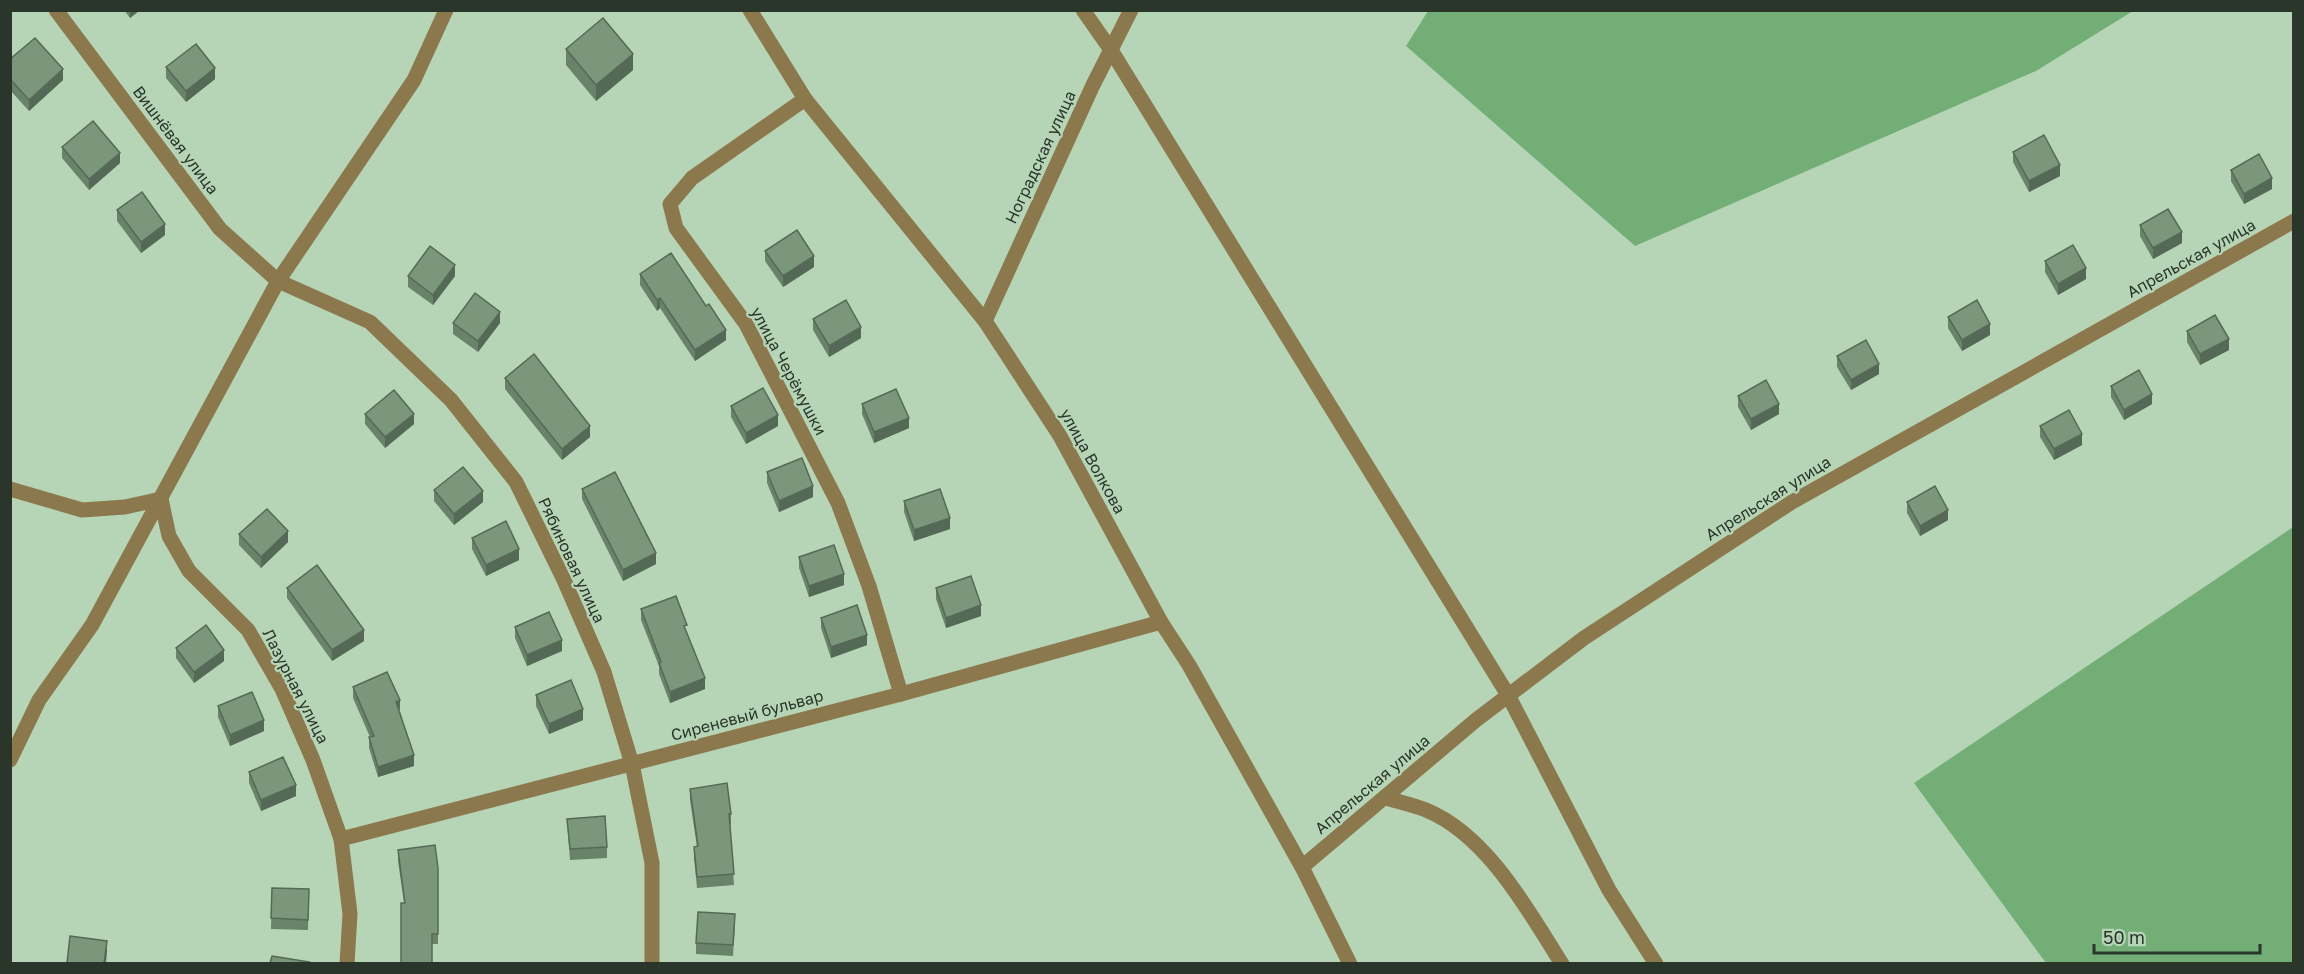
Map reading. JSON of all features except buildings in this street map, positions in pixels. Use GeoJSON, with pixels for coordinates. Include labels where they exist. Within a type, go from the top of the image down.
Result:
{"type":"FeatureCollection","features":[{"type":"Feature","properties":{"kind":"street","name":"Вишнёвая улица"},"geometry":{"type":"LineString","coordinates":[[56,10],[220,229],[278,281]]}},
{"type":"Feature","properties":{"kind":"street"},"geometry":{"type":"LineString","coordinates":[[10,760],[39,700],[92,625],[278,281],[414,80],[446,10]]}},
{"type":"Feature","properties":{"kind":"street","name":"улица Волкова"},"geometry":{"type":"LineString","coordinates":[[750,10],[805,99],[985,321],[1060,436],[1161,622],[1189,665],[1302,867],[1350,963]]}},
{"type":"Feature","properties":{"kind":"street"},"geometry":{"type":"LineString","coordinates":[[1083,10],[1111,50],[1508,695],[1609,890],[1656,963]]}},
{"type":"Feature","properties":{"kind":"street","name":"Ноградская улица"},"geometry":{"type":"LineString","coordinates":[[985,321],[1093,85],[1131,10]]}},
{"type":"Feature","properties":{"kind":"street","name":"улица Черёмушки"},"geometry":{"type":"LineString","coordinates":[[805,99],[692,178],[670,204],[676,228],[746,324],[838,503],[869,586],[901,694]]}},
{"type":"Feature","properties":{"kind":"street","name":"Апрельская улица"},"geometry":{"type":"LineString","coordinates":[[1302,867],[1476,720],[1584,638],[1792,502],[2294,221]]}},
{"type":"Feature","properties":{"kind":"street","name":"Рябиновая улица"},"geometry":{"type":"LineString","coordinates":[[278,281],[370,322],[451,400],[516,482],[564,580],[604,672],[632,764],[652,863],[652,963]]}},
{"type":"Feature","properties":{"kind":"street"},"geometry":{"type":"LineString","coordinates":[[10,489],[82,510],[125,507],[161,499]]}},
{"type":"Feature","properties":{"kind":"street","name":"Лазурная улица"},"geometry":{"type":"LineString","coordinates":[[161,499],[169,536],[189,571],[248,630],[282,689],[313,760],[341,839],[350,914],[347,963]]}},
{"type":"Feature","properties":{"kind":"street","name":"Сиреневый бульвар"},"geometry":{"type":"LineString","coordinates":[[341,839],[901,694],[1161,622]]}},
{"type":"Feature","properties":{"kind":"street"},"geometry":{"type":"LineString","coordinates":[[1386,798],[1427,810],[1460,830],[1509,879],[1562,963]]}},
{"type":"Feature","properties":{"kind":"green space"},"geometry":{"type":"Polygon","coordinates":[[[1428,11],[2133,11],[2036,71],[1635,246],[1406,46],[1428,11]]]}},
{"type":"Feature","properties":{"kind":"green space"},"geometry":{"type":"Polygon","coordinates":[[[2293,527],[2293,963],[2046,963],[1914,783],[2293,527]]]}}]}
